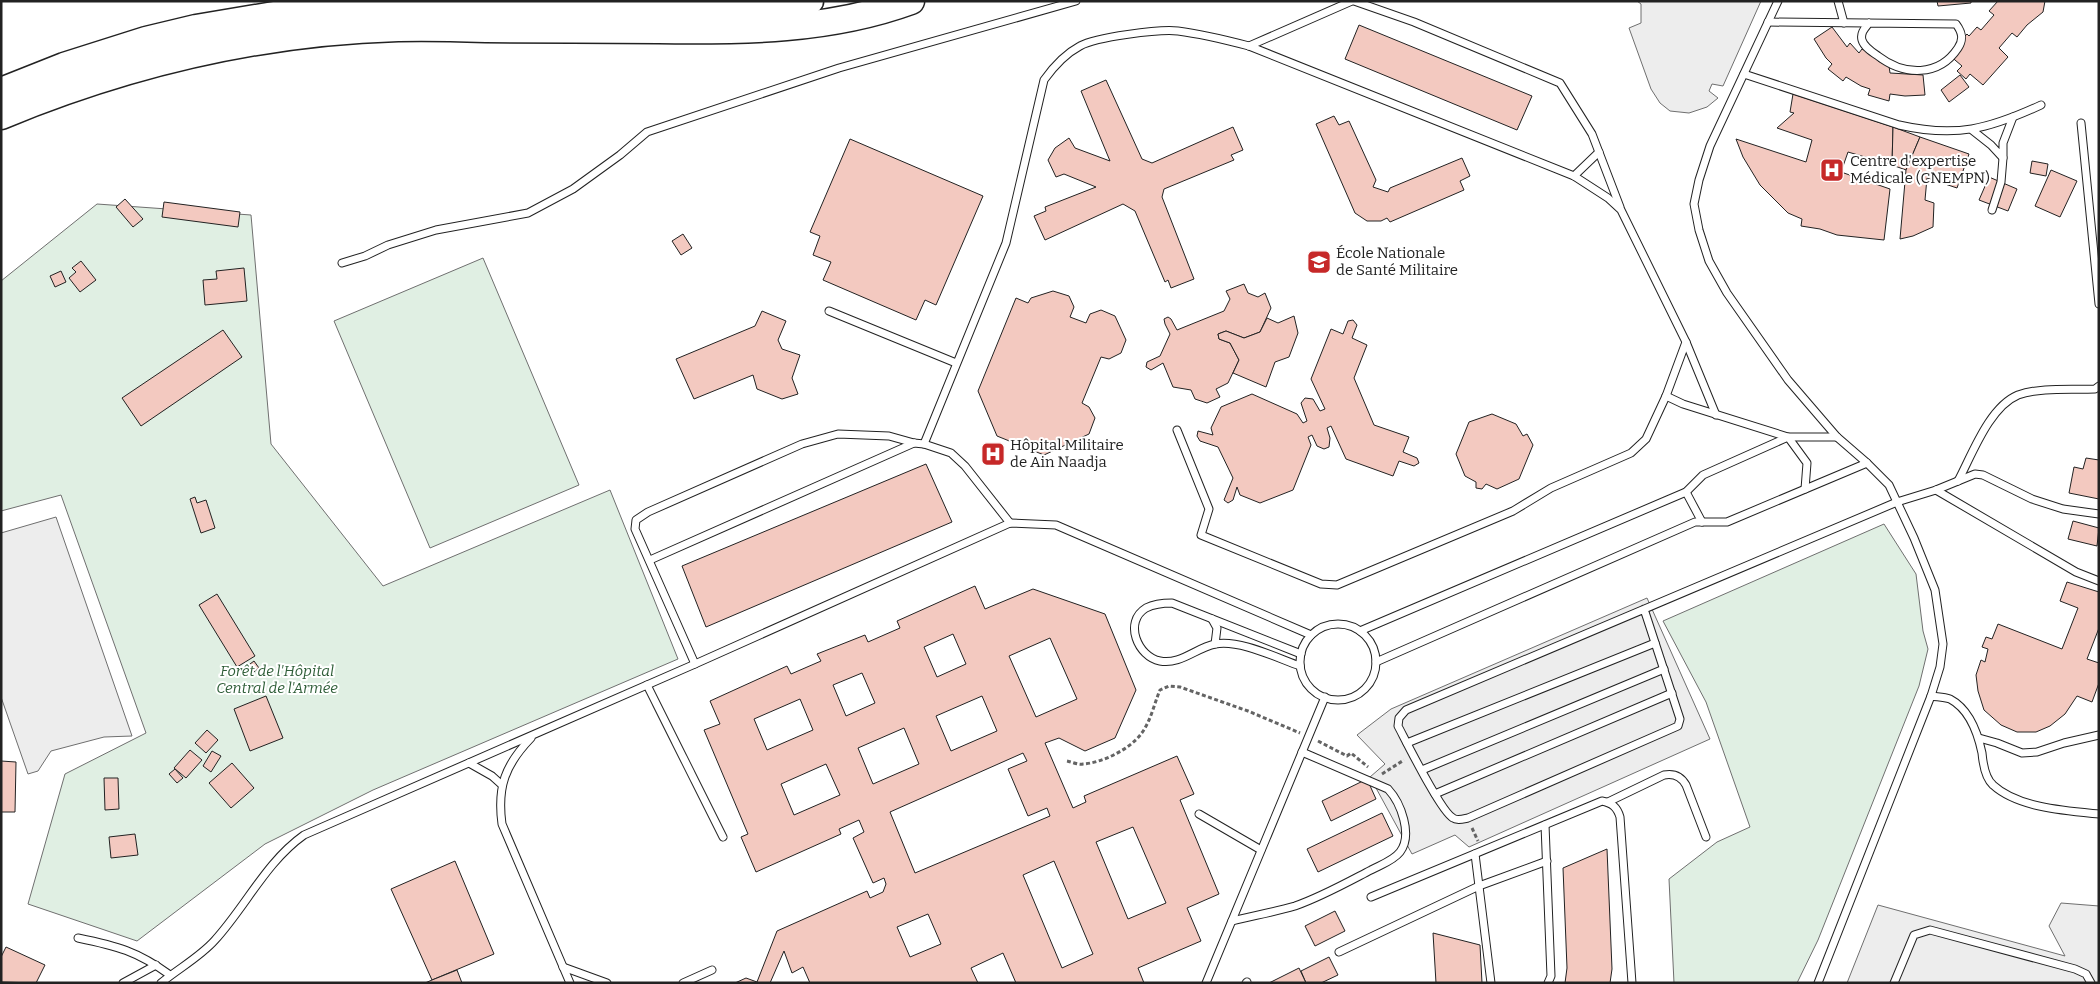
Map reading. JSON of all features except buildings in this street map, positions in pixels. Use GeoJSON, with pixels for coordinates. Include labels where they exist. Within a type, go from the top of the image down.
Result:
{"type":"FeatureCollection","features":[{"type":"Feature","properties":{"kind":"highway"},"geometry":{"type":"LineString","coordinates":[[1,91],[64,66],[146,40],[205,26],[298,11],[399,4],[732,8],[810,1]]}},
{"type":"Feature","properties":{"kind":"highway"},"geometry":{"type":"LineString","coordinates":[[1,116],[72,88],[152,63],[251,41],[300,34],[399,28],[767,30],[837,21],[911,1]]}},
{"type":"Feature","properties":{"kind":"lane"},"geometry":{"type":"LineString","coordinates":[[342,263],[365,256],[388,244],[436,230],[528,213],[573,189],[620,155],[647,132],[839,68],[1076,1]]}},
{"type":"Feature","properties":{"kind":"lane"},"geometry":{"type":"LineString","coordinates":[[1249,46],[1353,1],[1414,22],[1560,83],[1592,134],[1621,210],[1686,342],[1716,415]]}},
{"type":"Feature","properties":{"kind":"lane"},"geometry":{"type":"LineString","coordinates":[[1778,1],[1710,146],[1699,180],[1694,204],[1699,230],[1708,261],[1726,293],[1788,380],[1837,437],[1889,485],[1935,590],[1943,644],[1940,667],[1931,696],[1818,983]]}},
{"type":"Feature","properties":{"kind":"lane"},"geometry":{"type":"LineString","coordinates":[[1838,1],[1844,23]]}},
{"type":"Feature","properties":{"kind":"lane"},"geometry":{"type":"LineString","coordinates":[[1768,22],[1844,23],[1869,23],[1956,24],[1962,31],[1962,41],[1954,54],[1940,66],[1925,71],[1910,71],[1897,68],[1869,49],[1862,39],[1862,32],[1869,23]]}},
{"type":"Feature","properties":{"kind":"lane"},"geometry":{"type":"LineString","coordinates":[[924,444],[1006,242],[1044,80],[1058,61],[1080,45],[1111,37],[1176,31],[1249,46],[1574,176],[1608,198],[1621,210]]}},
{"type":"Feature","properties":{"kind":"lane"},"geometry":{"type":"LineString","coordinates":[[1744,74],[1899,126],[1924,131],[1972,130],[2041,106]]}},
{"type":"Feature","properties":{"kind":"lane"},"geometry":{"type":"LineString","coordinates":[[1992,210],[2001,182],[2003,143],[2013,117]]}},
{"type":"Feature","properties":{"kind":"lane"},"geometry":{"type":"LineString","coordinates":[[2081,123],[2099,304]]}},
{"type":"Feature","properties":{"kind":"lane"},"geometry":{"type":"LineString","coordinates":[[1972,130],[1991,144],[2002,158]]}},
{"type":"Feature","properties":{"kind":"lane"},"geometry":{"type":"LineString","coordinates":[[1574,176],[1599,152]]}},
{"type":"Feature","properties":{"kind":"lane"},"geometry":{"type":"LineString","coordinates":[[829,311],[956,364]]}},
{"type":"Feature","properties":{"kind":"lane"},"geometry":{"type":"LineString","coordinates":[[1177,430],[1209,509],[1201,535],[1321,584],[1337,585],[1513,511],[1551,488],[1631,453],[1646,439],[1666,396],[1686,342]]}},
{"type":"Feature","properties":{"kind":"lane"},"geometry":{"type":"LineString","coordinates":[[1958,481],[1989,421],[2003,404],[2018,395],[2039,391],[2094,389],[2099,386]]}},
{"type":"Feature","properties":{"kind":"lane"},"geometry":{"type":"LineString","coordinates":[[1666,396],[1683,404],[1788,437],[1837,437]]}},
{"type":"Feature","properties":{"kind":"lane"},"geometry":{"type":"LineString","coordinates":[[695,664],[635,529],[636,520],[657,508],[802,444],[838,434],[889,436],[924,444],[950,453],[965,466],[1010,523]]}},
{"type":"Feature","properties":{"kind":"lane"},"geometry":{"type":"LineString","coordinates":[[1788,437],[1807,463],[1805,489]]}},
{"type":"Feature","properties":{"kind":"lane"},"geometry":{"type":"LineString","coordinates":[[1360,631],[1686,492],[1703,475],[1788,437]]}},
{"type":"Feature","properties":{"kind":"lane"},"geometry":{"type":"LineString","coordinates":[[650,560],[914,443]]}},
{"type":"Feature","properties":{"kind":"lane"},"geometry":{"type":"LineString","coordinates":[[1376,662],[1695,522],[1727,522],[1867,463]]}},
{"type":"Feature","properties":{"kind":"lane"},"geometry":{"type":"LineString","coordinates":[[1644,609],[1680,719],[1676,728],[1468,818],[1458,820],[1451,817],[1435,794],[1406,743],[1398,722],[1400,714],[1406,710],[1644,609],[1897,502],[1936,490],[1975,474],[1984,475],[2032,499],[2063,509],[2099,514]]}},
{"type":"Feature","properties":{"kind":"lane"},"geometry":{"type":"LineString","coordinates":[[1936,490],[2076,572],[2099,581]]}},
{"type":"Feature","properties":{"kind":"lane"},"geometry":{"type":"LineString","coordinates":[[1686,492],[1702,522]]}},
{"type":"Feature","properties":{"kind":"lane"},"geometry":{"type":"LineString","coordinates":[[161,983],[216,939],[278,857],[304,835],[695,664],[1010,523],[1056,525],[1311,635]]}},
{"type":"Feature","properties":{"kind":"lane"},"geometry":{"type":"LineString","coordinates":[[1300,666],[1256,650],[1233,645],[1215,644],[1173,662],[1160,661],[1147,656],[1138,647],[1134,632],[1137,619],[1144,609],[1158,603],[1172,603],[1301,654]]}},
{"type":"Feature","properties":{"kind":"lane"},"geometry":{"type":"LineString","coordinates":[[1212,619],[1216,628],[1215,644]]}},
{"type":"Feature","properties":{"kind":"lane"},"geometry":{"type":"LineString","coordinates":[[1339,624],[1347,625],[1360,631],[1370,641],[1375,653],[1376,662],[1373,675],[1366,687],[1358,694],[1346,699],[1325,697],[1312,690],[1304,680],[1300,666],[1303,645],[1311,635],[1326,626],[1339,624]]}},
{"type":"Feature","properties":{"kind":"lane"},"geometry":{"type":"LineString","coordinates":[[1406,743],[1655,643]]}},
{"type":"Feature","properties":{"kind":"lane"},"geometry":{"type":"LineString","coordinates":[[1422,770],[1664,669]]}},
{"type":"Feature","properties":{"kind":"lane"},"geometry":{"type":"LineString","coordinates":[[647,685],[723,837]]}},
{"type":"Feature","properties":{"kind":"lane"},"geometry":{"type":"LineString","coordinates":[[1435,794],[1672,693]]}},
{"type":"Feature","properties":{"kind":"lane"},"geometry":{"type":"LineString","coordinates":[[1931,696],[1948,699],[1960,706],[1979,738],[1984,768],[1992,784],[2016,801],[2072,812],[2099,814]]}},
{"type":"Feature","properties":{"kind":"lane"},"geometry":{"type":"LineString","coordinates":[[1206,983],[1325,697]]}},
{"type":"Feature","properties":{"kind":"lane"},"geometry":{"type":"LineString","coordinates":[[534,734],[511,764],[502,785],[499,802],[502,824],[570,983]]}},
{"type":"Feature","properties":{"kind":"lane"},"geometry":{"type":"LineString","coordinates":[[1979,738],[2022,753],[2037,752],[2064,743],[2099,735]]}},
{"type":"Feature","properties":{"kind":"lane"},"geometry":{"type":"LineString","coordinates":[[1232,921],[1296,905],[1393,859],[1401,852],[1405,837],[1404,819],[1393,794],[1388,789],[1302,752]]}},
{"type":"Feature","properties":{"kind":"lane"},"geometry":{"type":"LineString","coordinates":[[469,763],[492,776],[502,785]]}},
{"type":"Feature","properties":{"kind":"lane"},"geometry":{"type":"LineString","coordinates":[[1608,802],[1664,775],[1673,774],[1683,780],[1686,785],[1706,837]]}},
{"type":"Feature","properties":{"kind":"lane"},"geometry":{"type":"LineString","coordinates":[[1371,897],[1602,801],[1608,802],[1618,810],[1620,816],[1632,983]]}},
{"type":"Feature","properties":{"kind":"lane"},"geometry":{"type":"LineString","coordinates":[[1199,814],[1261,850]]}},
{"type":"Feature","properties":{"kind":"lane"},"geometry":{"type":"LineString","coordinates":[[1546,825],[1552,976],[1548,983]]}},
{"type":"Feature","properties":{"kind":"lane"},"geometry":{"type":"LineString","coordinates":[[1475,854],[1492,983]]}},
{"type":"Feature","properties":{"kind":"lane"},"geometry":{"type":"LineString","coordinates":[[1339,952],[1479,886],[1547,861]]}},
{"type":"Feature","properties":{"kind":"lane"},"geometry":{"type":"LineString","coordinates":[[1894,983],[1914,935],[1930,930],[2075,969],[2086,974],[2091,983]]}},
{"type":"Feature","properties":{"kind":"lane"},"geometry":{"type":"LineString","coordinates":[[78,938],[119,947],[149,959],[170,975]]}},
{"type":"Feature","properties":{"kind":"lane"},"geometry":{"type":"LineString","coordinates":[[122,983],[156,965]]}},
{"type":"Feature","properties":{"kind":"lane"},"geometry":{"type":"LineString","coordinates":[[563,967],[607,983]]}},
{"type":"Feature","properties":{"kind":"lane"},"geometry":{"type":"LineString","coordinates":[[683,983],[712,970]]}},
{"type":"Feature","properties":{"kind":"path"},"geometry":{"type":"LineString","coordinates":[[1067,761],[1080,765],[1095,762],[1126,747],[1141,734],[1151,715],[1160,690],[1169,686],[1180,687],[1248,711],[1348,756],[1351,754],[1372,771]]}},
{"type":"Feature","properties":{"kind":"path"},"geometry":{"type":"LineString","coordinates":[[1379,777],[1413,754]]}},
{"type":"Feature","properties":{"kind":"path"},"geometry":{"type":"LineString","coordinates":[[1468,818],[1483,850]]}},
{"type":"Feature","properties":{"kind":"green space","name":"Forêt de l'Hôpital Central de l'Armée"},"geometry":{"type":"Polygon","coordinates":[[[97,204],[251,215],[271,444],[383,586],[610,490],[678,659],[373,790],[265,844],[137,941],[28,904],[65,774],[146,733],[61,495],[1,511],[1,281],[97,204]]]}},
{"type":"Feature","properties":{"kind":"green space"},"geometry":{"type":"Polygon","coordinates":[[[483,258],[579,485],[430,548],[334,321],[483,258]]]}},
{"type":"Feature","properties":{"kind":"green space"},"geometry":{"type":"Polygon","coordinates":[[[1884,524],[1916,574],[1923,631],[1928,649],[1919,686],[1818,940],[1797,983],[1674,983],[1669,879],[1717,842],[1750,827],[1706,702],[1663,621],[1884,524]]]}},
{"type":"Feature","properties":{"kind":"shaded area"},"geometry":{"type":"Polygon","coordinates":[[[1637,1],[1761,1],[1723,86],[1712,84],[1709,91],[1718,98],[1707,107],[1689,113],[1670,111],[1660,103],[1651,89],[1629,28],[1641,23],[1641,4],[1637,1]]]}},
{"type":"Feature","properties":{"kind":"shaded area"},"geometry":{"type":"Polygon","coordinates":[[[56,517],[132,736],[104,737],[51,751],[38,771],[28,774],[1,697],[1,533],[56,517]]]}},
{"type":"Feature","properties":{"kind":"shaded area"},"geometry":{"type":"Polygon","coordinates":[[[1647,598],[1710,739],[1469,847],[1455,835],[1412,854],[1370,777],[1385,764],[1357,735],[1391,709],[1647,598]]]}},
{"type":"Feature","properties":{"kind":"shaded area"},"geometry":{"type":"Polygon","coordinates":[[[2061,903],[2099,906],[2099,983],[1847,983],[1878,905],[2065,956],[2049,926],[2061,903]]]}},
{"type":"Feature","properties":{"kind":"place","name":"Centre d'expertise Médicale (CNEMPN)"},"geometry":{"type":"Point","coordinates":[1832,170]}},
{"type":"Feature","properties":{"kind":"place","name":"École Nationale de Santé Militaire"},"geometry":{"type":"Point","coordinates":[1319,262]}},
{"type":"Feature","properties":{"kind":"place","name":"Hôpital Militaire de Ain Naadja"},"geometry":{"type":"Point","coordinates":[993,454]}}]}
